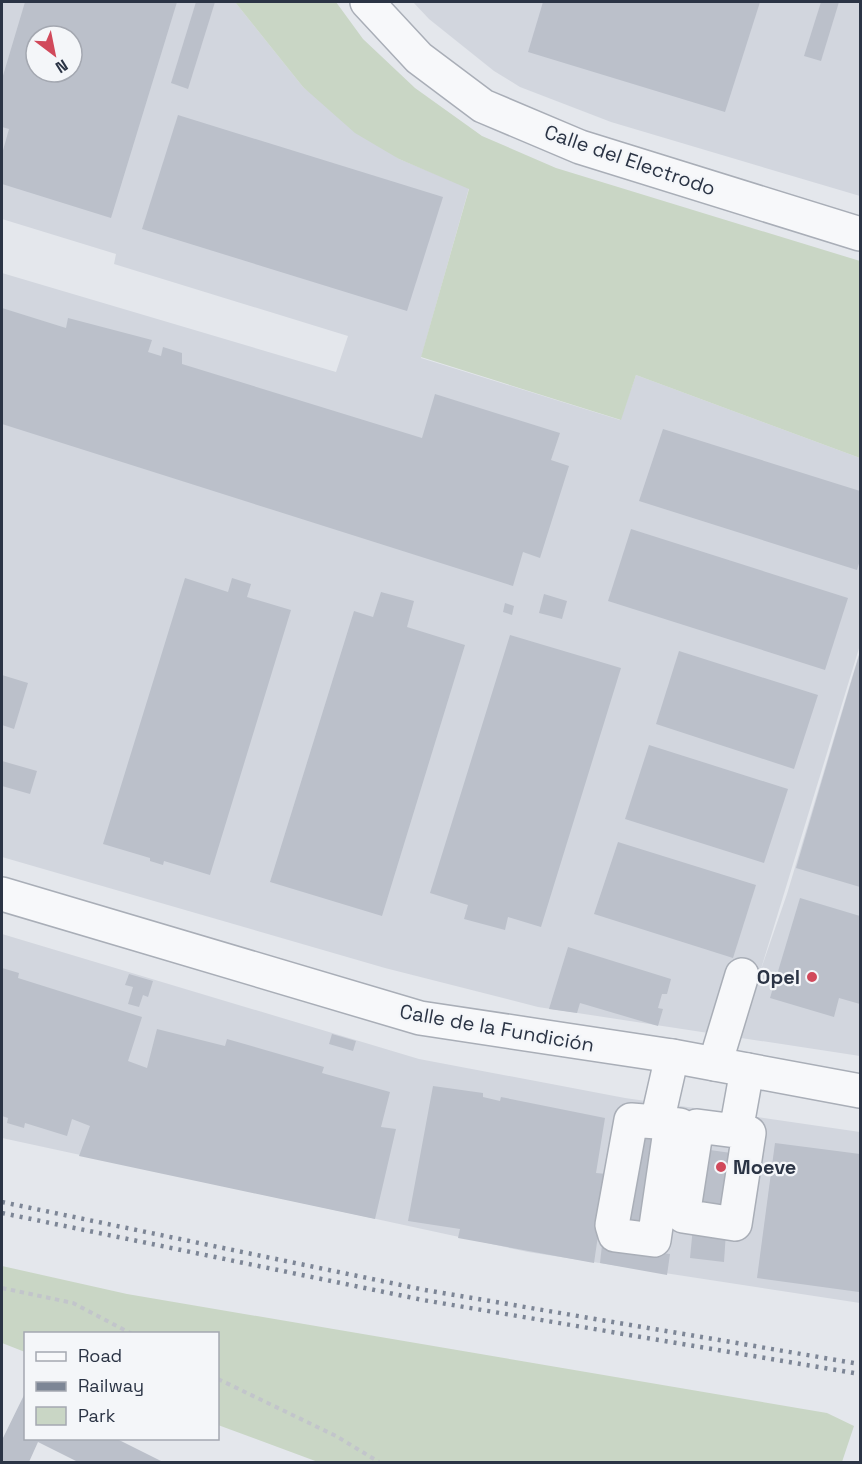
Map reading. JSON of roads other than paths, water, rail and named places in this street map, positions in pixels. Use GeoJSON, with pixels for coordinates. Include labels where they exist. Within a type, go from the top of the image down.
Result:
{"type":"FeatureCollection","features":[{"type":"Feature","properties":{"kind":"street","name":"Calle del Electrodo"},"geometry":{"type":"LineString","coordinates":[[367,2],[419,58],[483,106],[580,147],[861,234]]}},
{"type":"Feature","properties":{"kind":"street","name":"Calle de la Fundición"},"geometry":{"type":"LineString","coordinates":[[2,894],[420,1018],[672,1056],[861,1092]]}},
{"type":"Feature","properties":{"kind":"street"},"geometry":{"type":"LineString","coordinates":[[715,1064],[742,975]]}},
{"type":"Feature","properties":{"kind":"street"},"geometry":{"type":"LineString","coordinates":[[664,1123],[749,1133],[735,1224],[683,1216],[664,1123],[672,1056]]}},
{"type":"Feature","properties":{"kind":"street"},"geometry":{"type":"LineString","coordinates":[[736,1131],[747,1070]]}},
{"type":"Feature","properties":{"kind":"railway"},"geometry":{"type":"LineString","coordinates":[[2,1202],[425,1290],[860,1364]]}},
{"type":"Feature","properties":{"kind":"railway"},"geometry":{"type":"LineString","coordinates":[[2,1213],[423,1300],[860,1374]]}},
{"type":"Feature","properties":{"kind":"place","name":"Opel"},"geometry":{"type":"Point","coordinates":[812,977]}},
{"type":"Feature","properties":{"kind":"place","name":"Moeve"},"geometry":{"type":"Point","coordinates":[721,1167]}}]}
